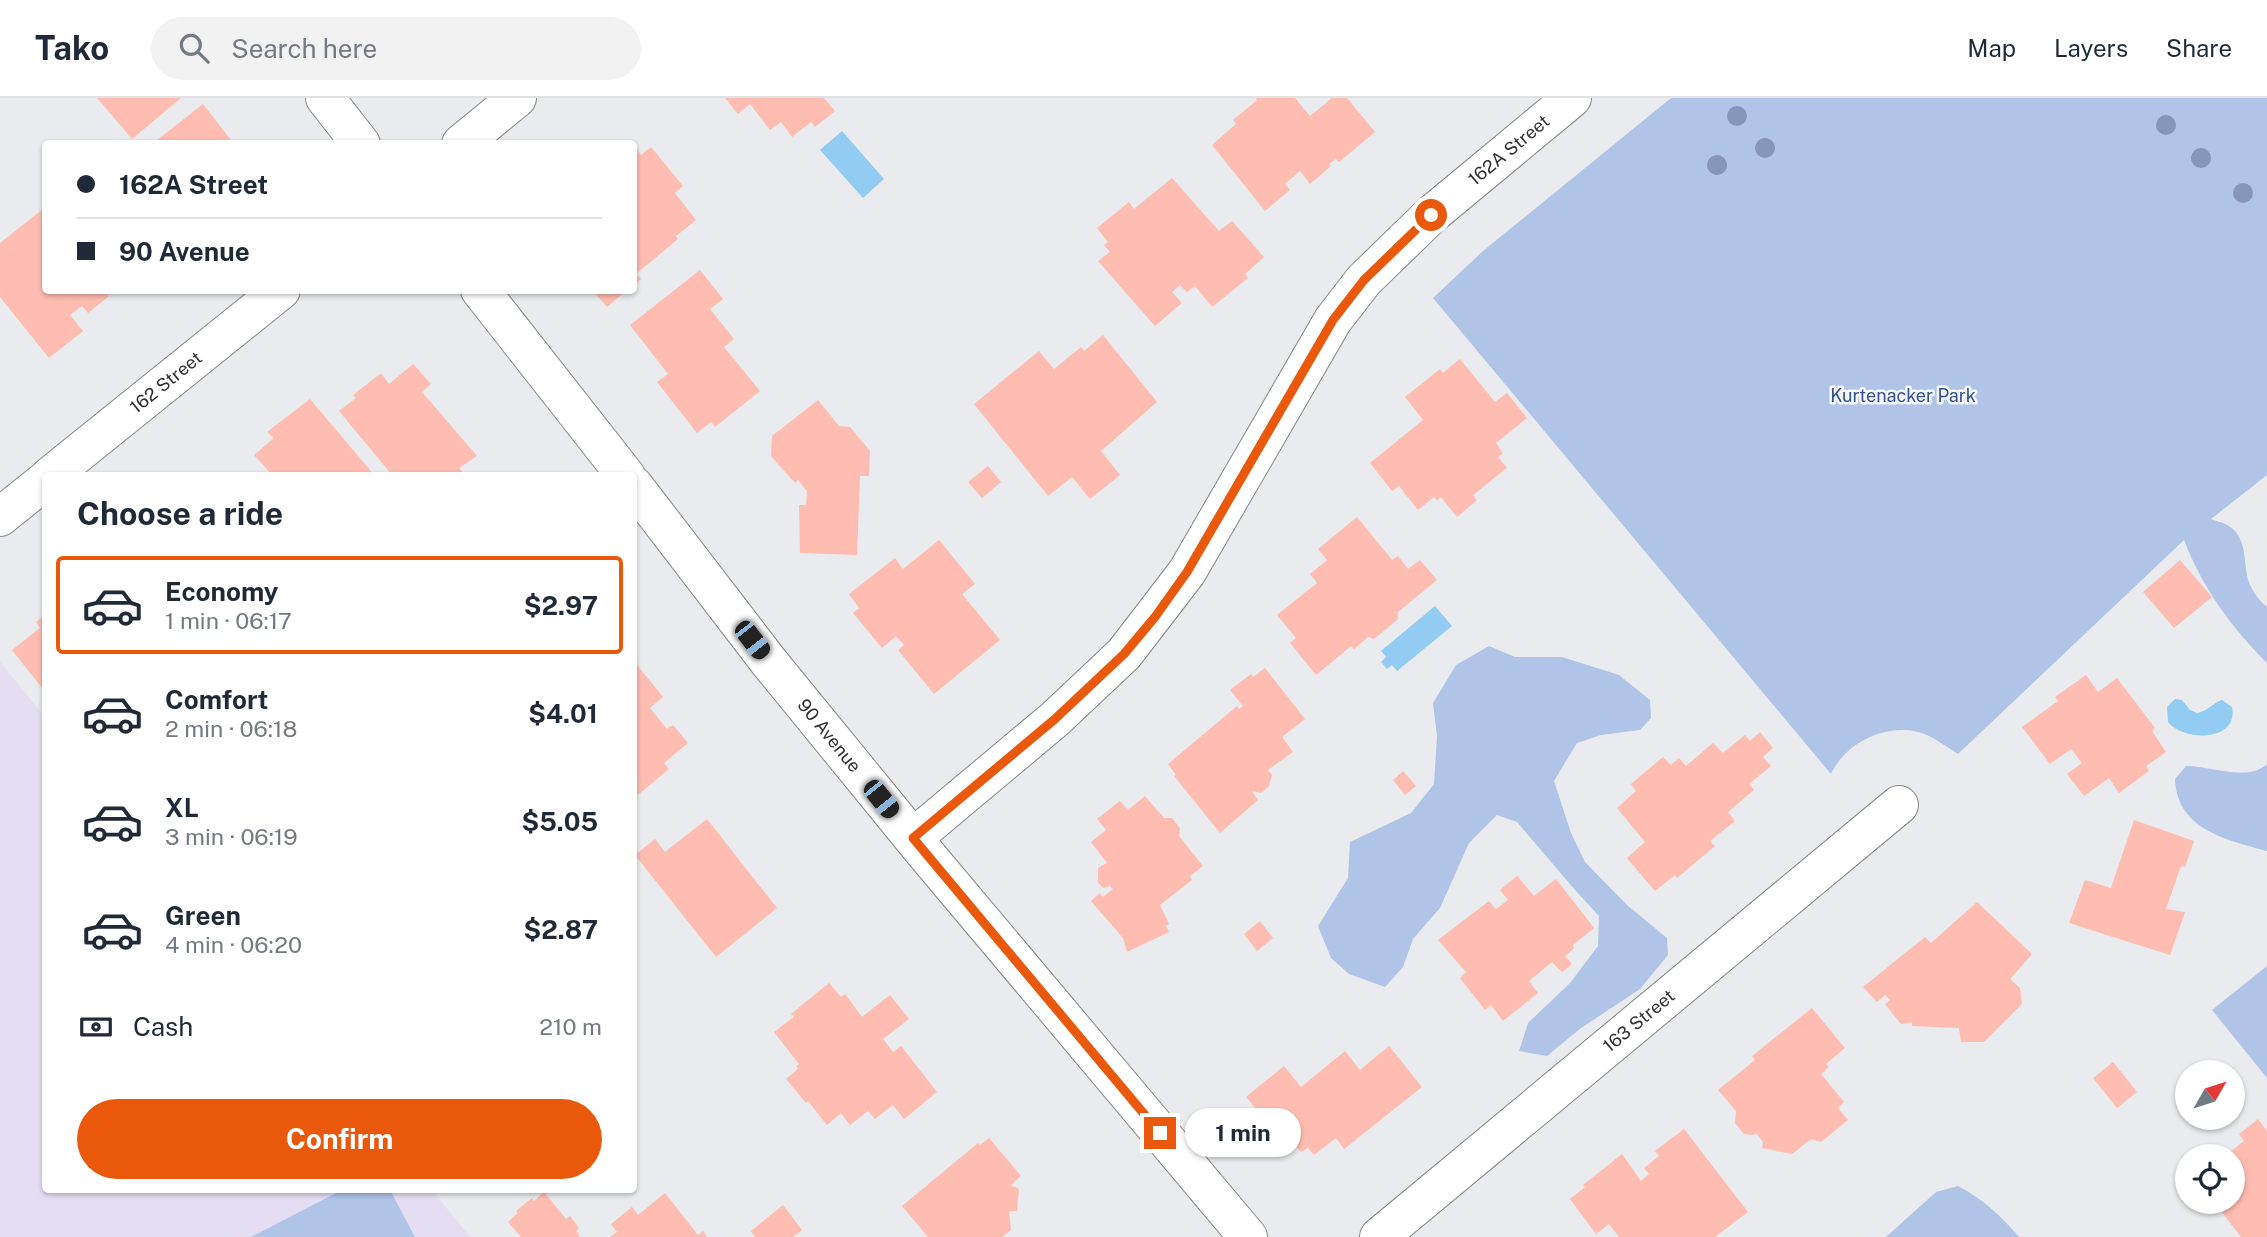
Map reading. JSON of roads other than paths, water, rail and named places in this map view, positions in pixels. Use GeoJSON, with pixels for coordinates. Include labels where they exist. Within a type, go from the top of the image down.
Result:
{"type":"FeatureCollection","features":[{"type":"Feature","properties":{"kind":"street"},"geometry":{"type":"LineString","coordinates":[[325,98],[358,140]]}},
{"type":"Feature","properties":{"kind":"street"},"geometry":{"type":"LineString","coordinates":[[466,140],[517,98]]}},
{"type":"Feature","properties":{"kind":"street","name":"162A Street"},"geometry":{"type":"LineString","coordinates":[[913,838],[1055,719],[1124,654],[1187,572],[1333,320],[1364,280],[1431,215],[1572,98]]}},
{"type":"Feature","properties":{"kind":"street","name":"162 Street"},"geometry":{"type":"LineString","coordinates":[[55,472],[276,294]]}},
{"type":"Feature","properties":{"kind":"street"},"geometry":{"type":"LineString","coordinates":[[483,294],[623,472]]}},
{"type":"Feature","properties":{"kind":"street"},"geometry":{"type":"LineString","coordinates":[[0,517],[42,483]]}},
{"type":"Feature","properties":{"kind":"street","name":"90 Avenue"},"geometry":{"type":"LineString","coordinates":[[637,490],[769,662],[1248,1237]]}},
{"type":"Feature","properties":{"kind":"street","name":"163 Street"},"geometry":{"type":"LineString","coordinates":[[1379,1237],[1899,805]]}},
{"type":"Feature","properties":{"kind":"park label","name":"Kurtenacker Park"},"geometry":{"type":"Point","coordinates":[1903,396]}}]}
